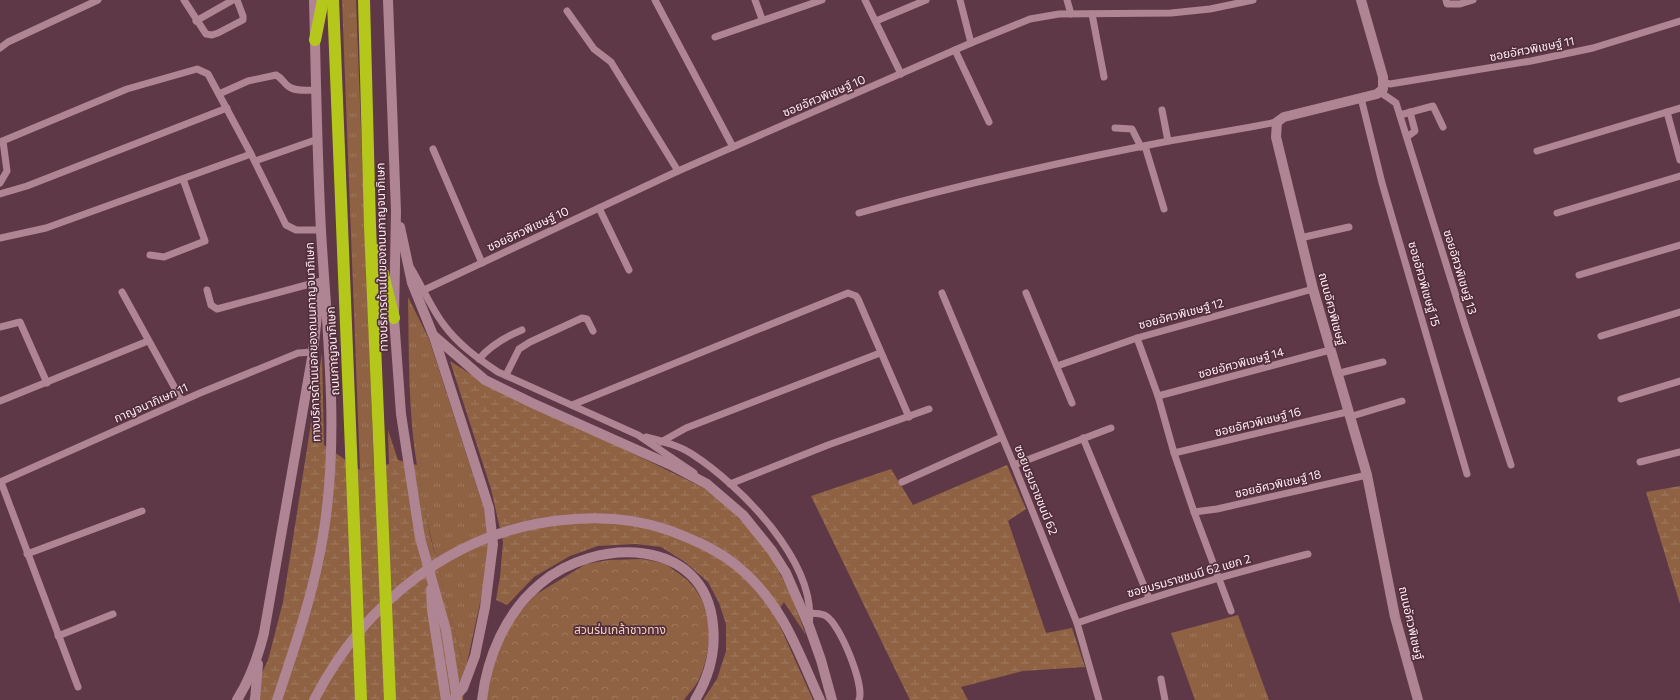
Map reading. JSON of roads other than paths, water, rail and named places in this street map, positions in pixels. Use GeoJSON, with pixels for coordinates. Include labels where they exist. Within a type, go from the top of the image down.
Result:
{"type":"FeatureCollection","features":[{"type":"Feature","properties":{"kind":"highway"},"geometry":{"type":"LineString","coordinates":[[315,40],[323,0]]}},
{"type":"Feature","properties":{"kind":"highway","name":"ถนนกาญจนาภิเษก"},"geometry":{"type":"LineString","coordinates":[[333,0],[361,700]]}},
{"type":"Feature","properties":{"kind":"highway"},"geometry":{"type":"LineString","coordinates":[[364,0],[370,226],[390,700]]}},
{"type":"Feature","properties":{"kind":"highway"},"geometry":{"type":"LineString","coordinates":[[370,226],[394,318]]}},
{"type":"Feature","properties":{"kind":"main road","name":"ทางบริการด้านนอกของถนนกาญจนาภิเษก"},"geometry":{"type":"LineString","coordinates":[[277,700],[314,582],[321,550],[327,510],[331,414],[321,230],[314,0]]}},
{"type":"Feature","properties":{"kind":"main road","name":"ทางบริการด้านในของถนนกาญจนาภิเษก"},"geometry":{"type":"LineString","coordinates":[[388,0],[396,211],[394,318],[401,414],[414,507],[420,538],[446,630],[457,700]]}},
{"type":"Feature","properties":{"kind":"main road"},"geometry":{"type":"LineString","coordinates":[[1276,122],[1284,117],[1361,98],[1382,87],[1361,0]]}},
{"type":"Feature","properties":{"kind":"main road","name":"ถนนอัศวพิเชษฐ์"},"geometry":{"type":"LineString","coordinates":[[1276,122],[1276,137],[1300,238],[1336,374],[1366,475],[1395,617],[1418,700]]}},
{"type":"Feature","properties":{"kind":"main road"},"geometry":{"type":"LineString","coordinates":[[396,211],[417,300],[433,335],[489,508],[493,544],[488,592],[475,656],[463,688],[452,700]]}},
{"type":"Feature","properties":{"kind":"main road"},"geometry":{"type":"LineString","coordinates":[[255,700],[258,656],[284,524],[313,352],[323,260]]}},
{"type":"Feature","properties":{"kind":"main road"},"geometry":{"type":"LineString","coordinates":[[433,335],[485,380],[532,403],[673,466],[707,484],[743,515],[772,551],[786,573],[809,626],[821,660],[832,700]]}},
{"type":"Feature","properties":{"kind":"main road"},"geometry":{"type":"LineString","coordinates":[[314,700],[334,664],[363,627],[380,608],[414,578],[442,560],[488,536],[544,522],[578,518],[610,518],[656,526],[707,546],[743,571],[770,600],[782,616],[820,700]]}},
{"type":"Feature","properties":{"kind":"main road"},"geometry":{"type":"LineString","coordinates":[[482,700],[494,651],[511,616],[524,599],[540,583],[568,566],[608,553],[632,552],[650,554],[673,562],[687,571],[698,583],[707,597],[712,614],[714,631],[713,652],[711,668],[695,700]]}},
{"type":"Feature","properties":{"kind":"main road"},"geometry":{"type":"LineString","coordinates":[[431,581],[432,610],[446,700]]}},
{"type":"Feature","properties":{"kind":"main road"},"geometry":{"type":"LineString","coordinates":[[238,700],[258,656]]}},
{"type":"Feature","properties":{"kind":"street"},"geometry":{"type":"LineString","coordinates":[[0,48],[8,42],[98,0]]}},
{"type":"Feature","properties":{"kind":"street"},"geometry":{"type":"LineString","coordinates":[[184,0],[196,21],[206,34],[212,35],[241,21],[243,16],[237,0]]}},
{"type":"Feature","properties":{"kind":"street"},"geometry":{"type":"LineString","coordinates":[[196,21],[233,0]]}},
{"type":"Feature","properties":{"kind":"street"},"geometry":{"type":"LineString","coordinates":[[655,0],[733,147]]}},
{"type":"Feature","properties":{"kind":"street"},"geometry":{"type":"LineString","coordinates":[[755,0],[762,19]]}},
{"type":"Feature","properties":{"kind":"street"},"geometry":{"type":"LineString","coordinates":[[715,37],[762,19],[822,0]]}},
{"type":"Feature","properties":{"kind":"street"},"geometry":{"type":"LineString","coordinates":[[865,0],[901,74]]}},
{"type":"Feature","properties":{"kind":"street"},"geometry":{"type":"LineString","coordinates":[[876,21],[926,0]]}},
{"type":"Feature","properties":{"kind":"street"},"geometry":{"type":"LineString","coordinates":[[960,0],[971,43]]}},
{"type":"Feature","properties":{"kind":"street"},"geometry":{"type":"LineString","coordinates":[[1067,0],[1071,14]]}},
{"type":"Feature","properties":{"kind":"street","name":"ซอยอัศวพิเชษฐ์ 10"},"geometry":{"type":"LineString","coordinates":[[424,290],[678,171],[971,43],[1030,19],[1045,15],[1170,13],[1210,9],[1253,0]]}},
{"type":"Feature","properties":{"kind":"street"},"geometry":{"type":"LineString","coordinates":[[1446,0],[1447,4],[1451,5],[1473,0]]}},
{"type":"Feature","properties":{"kind":"street"},"geometry":{"type":"LineString","coordinates":[[567,11],[594,49],[611,62],[678,171]]}},
{"type":"Feature","properties":{"kind":"street"},"geometry":{"type":"LineString","coordinates":[[1092,14],[1104,77]]}},
{"type":"Feature","properties":{"kind":"street","name":"ซอยอัศวพิเชษฐ์ 11"},"geometry":{"type":"LineString","coordinates":[[1382,87],[1390,84],[1531,61],[1593,48],[1680,21]]}},
{"type":"Feature","properties":{"kind":"street"},"geometry":{"type":"LineString","coordinates":[[955,50],[988,122]]}},
{"type":"Feature","properties":{"kind":"street"},"geometry":{"type":"LineString","coordinates":[[0,183],[6,171],[2,142],[127,89],[197,69],[208,74],[255,161],[286,225],[291,228],[304,231],[321,230]]}},
{"type":"Feature","properties":{"kind":"street"},"geometry":{"type":"LineString","coordinates":[[219,94],[253,79],[276,75],[293,89],[316,90]]}},
{"type":"Feature","properties":{"kind":"street","name":"ซอยอัศวพิเชษฐ์ 13"},"geometry":{"type":"LineString","coordinates":[[1382,87],[1396,103],[1465,325],[1511,465]]}},
{"type":"Feature","properties":{"kind":"street","name":"ซอยอัศวพิเชษฐ์ 15"},"geometry":{"type":"LineString","coordinates":[[1361,98],[1382,183],[1467,474]]}},
{"type":"Feature","properties":{"kind":"street"},"geometry":{"type":"LineString","coordinates":[[1400,115],[1433,106],[1443,127]]}},
{"type":"Feature","properties":{"kind":"street"},"geometry":{"type":"LineString","coordinates":[[0,194],[27,186],[227,108]]}},
{"type":"Feature","properties":{"kind":"street"},"geometry":{"type":"LineString","coordinates":[[1537,151],[1680,108]]}},
{"type":"Feature","properties":{"kind":"street"},"geometry":{"type":"LineString","coordinates":[[1162,110],[1168,141]]}},
{"type":"Feature","properties":{"kind":"street"},"geometry":{"type":"LineString","coordinates":[[1407,137],[1415,130],[1410,112]]}},
{"type":"Feature","properties":{"kind":"street"},"geometry":{"type":"LineString","coordinates":[[1667,112],[1680,160]]}},
{"type":"Feature","properties":{"kind":"street"},"geometry":{"type":"LineString","coordinates":[[859,213],[939,190],[1143,146],[1276,122]]}},
{"type":"Feature","properties":{"kind":"street"},"geometry":{"type":"LineString","coordinates":[[1115,128],[1132,129],[1143,146],[1164,209]]}},
{"type":"Feature","properties":{"kind":"street"},"geometry":{"type":"LineString","coordinates":[[255,161],[318,138]]}},
{"type":"Feature","properties":{"kind":"street"},"geometry":{"type":"LineString","coordinates":[[432,149],[482,263]]}},
{"type":"Feature","properties":{"kind":"street"},"geometry":{"type":"LineString","coordinates":[[0,238],[46,228],[251,154]]}},
{"type":"Feature","properties":{"kind":"street"},"geometry":{"type":"LineString","coordinates":[[1557,213],[1680,176]]}},
{"type":"Feature","properties":{"kind":"street"},"geometry":{"type":"LineString","coordinates":[[150,255],[164,257],[205,241],[183,179]]}},
{"type":"Feature","properties":{"kind":"street"},"geometry":{"type":"LineString","coordinates":[[598,208],[629,270]]}},
{"type":"Feature","properties":{"kind":"street"},"geometry":{"type":"LineString","coordinates":[[1300,238],[1349,227]]}},
{"type":"Feature","properties":{"kind":"street"},"geometry":{"type":"LineString","coordinates":[[1579,275],[1680,245]]}},
{"type":"Feature","properties":{"kind":"street"},"geometry":{"type":"LineString","coordinates":[[408,262],[444,324],[466,349],[479,359],[506,375],[638,435],[691,454],[730,484],[752,504],[782,542],[796,565],[809,601],[811,613],[809,626]]}},
{"type":"Feature","properties":{"kind":"street"},"geometry":{"type":"LineString","coordinates":[[207,290],[211,305],[217,309],[321,281]]}},
{"type":"Feature","properties":{"kind":"street","name":"ซอยอัศวพิเชษฐ์ 12"},"geometry":{"type":"LineString","coordinates":[[1057,366],[1136,338],[1313,289]]}},
{"type":"Feature","properties":{"kind":"street"},"geometry":{"type":"LineString","coordinates":[[122,292],[182,401]]}},
{"type":"Feature","properties":{"kind":"street"},"geometry":{"type":"LineString","coordinates":[[572,405],[848,293],[856,296],[858,299],[880,353],[909,417]]}},
{"type":"Feature","properties":{"kind":"street","name":"ซอยบรมราชชนนี 62"},"geometry":{"type":"LineString","coordinates":[[942,293],[1014,465],[1077,623],[1099,700]]}},
{"type":"Feature","properties":{"kind":"street"},"geometry":{"type":"LineString","coordinates":[[1026,293],[1072,403]]}},
{"type":"Feature","properties":{"kind":"street"},"geometry":{"type":"LineString","coordinates":[[1601,336],[1680,312]]}},
{"type":"Feature","properties":{"kind":"street"},"geometry":{"type":"LineString","coordinates":[[506,375],[519,349],[530,342],[582,318],[589,322],[593,331]]}},
{"type":"Feature","properties":{"kind":"street"},"geometry":{"type":"LineString","coordinates":[[0,327],[20,322],[47,383]]}},
{"type":"Feature","properties":{"kind":"street"},"geometry":{"type":"LineString","coordinates":[[479,359],[488,349],[505,337],[522,330]]}},
{"type":"Feature","properties":{"kind":"street"},"geometry":{"type":"LineString","coordinates":[[1136,338],[1158,396],[1174,453],[1194,512],[1231,611]]}},
{"type":"Feature","properties":{"kind":"street"},"geometry":{"type":"LineString","coordinates":[[0,401],[148,341]]}},
{"type":"Feature","properties":{"kind":"street","name":"ซอยอัศวพิเชษฐ์ 14"},"geometry":{"type":"LineString","coordinates":[[1158,396],[1330,350]]}},
{"type":"Feature","properties":{"kind":"street","name":"กาญจนาภิเษก 11"},"geometry":{"type":"LineString","coordinates":[[0,482],[182,401],[298,353],[313,352]]}},
{"type":"Feature","properties":{"kind":"street"},"geometry":{"type":"LineString","coordinates":[[661,442],[686,428],[880,353]]}},
{"type":"Feature","properties":{"kind":"street"},"geometry":{"type":"LineString","coordinates":[[1336,374],[1383,362]]}},
{"type":"Feature","properties":{"kind":"street"},"geometry":{"type":"LineString","coordinates":[[1621,399],[1680,381]]}},
{"type":"Feature","properties":{"kind":"street","name":"ซอยอัศวพิเชษฐ์ 16"},"geometry":{"type":"LineString","coordinates":[[1174,453],[1402,401]]}},
{"type":"Feature","properties":{"kind":"street"},"geometry":{"type":"LineString","coordinates":[[730,484],[828,445],[929,409]]}},
{"type":"Feature","properties":{"kind":"street"},"geometry":{"type":"LineString","coordinates":[[1014,465],[1111,428]]}},
{"type":"Feature","properties":{"kind":"street"},"geometry":{"type":"LineString","coordinates":[[638,435],[686,466],[707,484]]}},
{"type":"Feature","properties":{"kind":"street"},"geometry":{"type":"LineString","coordinates":[[902,482],[1002,437]]}},
{"type":"Feature","properties":{"kind":"street"},"geometry":{"type":"LineString","coordinates":[[1083,438],[1149,598]]}},
{"type":"Feature","properties":{"kind":"street"},"geometry":{"type":"LineString","coordinates":[[1640,462],[1680,452]]}},
{"type":"Feature","properties":{"kind":"street","name":"ซอยอัศวพิเชษฐ์ 18"},"geometry":{"type":"LineString","coordinates":[[1194,512],[1217,509],[1366,475]]}},
{"type":"Feature","properties":{"kind":"street"},"geometry":{"type":"LineString","coordinates":[[0,482],[78,687]]}},
{"type":"Feature","properties":{"kind":"street"},"geometry":{"type":"LineString","coordinates":[[27,554],[142,511]]}},
{"type":"Feature","properties":{"kind":"street","name":"ซอยบรมราชชนนี 62 แยก 2"},"geometry":{"type":"LineString","coordinates":[[1077,623],[1149,598],[1218,577],[1308,554]]}},
{"type":"Feature","properties":{"kind":"street"},"geometry":{"type":"LineString","coordinates":[[811,613],[827,616],[842,636],[860,689],[859,700]]}},
{"type":"Feature","properties":{"kind":"street"},"geometry":{"type":"LineString","coordinates":[[58,636],[113,614]]}},
{"type":"Feature","properties":{"kind":"street"},"geometry":{"type":"LineString","coordinates":[[1161,679],[1165,700]]}},
{"type":"Feature","properties":{"kind":"park label","name":"สวนร่มเกล้าชาวทาง"},"geometry":{"type":"Point","coordinates":[620,630]}}]}
